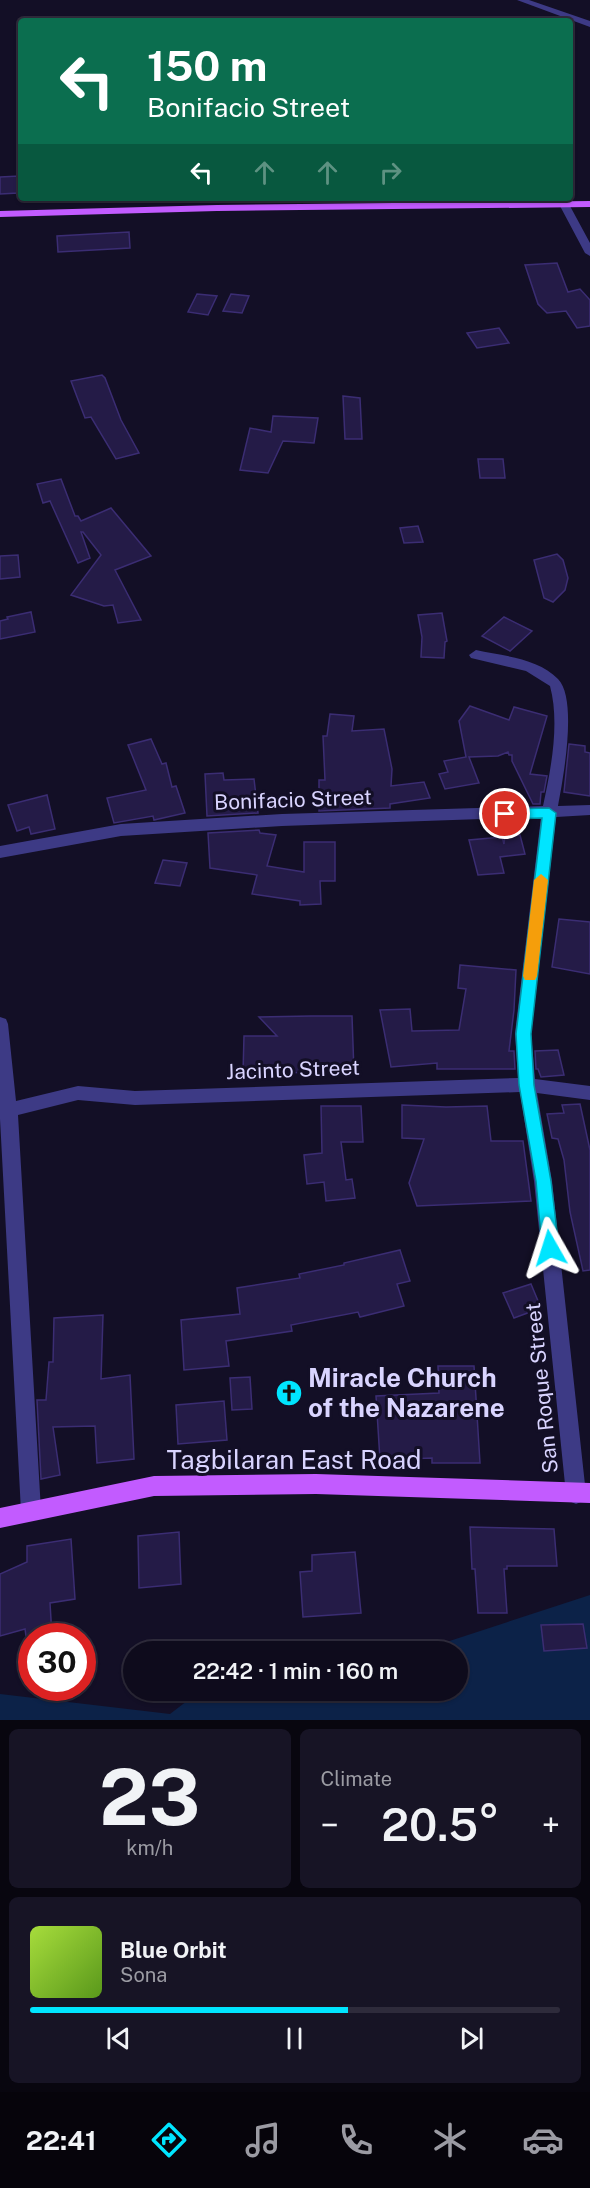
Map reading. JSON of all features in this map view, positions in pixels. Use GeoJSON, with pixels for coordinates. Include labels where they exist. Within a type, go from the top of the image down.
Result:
{"type":"FeatureCollection","features":[{"type":"Feature","properties":{"kind":"main road"},"geometry":{"type":"LineString","coordinates":[[0,214],[217,208],[590,204]]}},
{"type":"Feature","properties":{"kind":"main road","name":"Tagbilaran East Road"},"geometry":{"type":"LineString","coordinates":[[0,1518],[153,1486],[316,1484],[583,1493]]}},
{"type":"Feature","properties":{"kind":"street"},"geometry":{"type":"LineString","coordinates":[[521,0],[573,18]]}},
{"type":"Feature","properties":{"kind":"street"},"geometry":{"type":"LineString","coordinates":[[573,18],[590,24]]}},
{"type":"Feature","properties":{"kind":"street"},"geometry":{"type":"LineString","coordinates":[[565,206],[590,253]]}},
{"type":"Feature","properties":{"kind":"street","name":"San Roque Street"},"geometry":{"type":"LineString","coordinates":[[476,655],[530,668],[545,674],[556,685],[560,706],[555,789],[549,813],[523,1034],[527,1085],[543,1181],[583,1493]]}},
{"type":"Feature","properties":{"kind":"street","name":"Bonifacio Street"},"geometry":{"type":"LineString","coordinates":[[0,852],[121,830],[282,820],[590,810]]}},
{"type":"Feature","properties":{"kind":"street"},"geometry":{"type":"LineString","coordinates":[[0,1024],[31,1511]]}},
{"type":"Feature","properties":{"kind":"street","name":"Jacinto Street"},"geometry":{"type":"LineString","coordinates":[[4,1111],[78,1093],[135,1098],[527,1085],[590,1093]]}},
{"type":"Feature","properties":{"kind":"water"},"geometry":{"type":"Polygon","coordinates":[[[590,1595],[590,1720],[0,1720],[0,1694],[18,1696],[18,1701],[60,1701],[170,1714],[187,1701],[468,1701],[468,1641],[450,1641],[590,1595]]]}},
{"type":"Feature","properties":{"kind":"building"},"geometry":{"type":"Polygon","coordinates":[[[18,176],[18,193],[0,194],[0,177],[18,176]]]}},
{"type":"Feature","properties":{"kind":"building"},"geometry":{"type":"Polygon","coordinates":[[[129,232],[130,248],[58,252],[57,236],[129,232]]]}},
{"type":"Feature","properties":{"kind":"building"},"geometry":{"type":"Polygon","coordinates":[[[557,263],[568,292],[580,289],[590,300],[590,326],[577,328],[566,311],[547,313],[538,304],[525,265],[557,263]]]}},
{"type":"Feature","properties":{"kind":"building"},"geometry":{"type":"Polygon","coordinates":[[[197,294],[217,296],[208,315],[188,312],[197,294]]]}},
{"type":"Feature","properties":{"kind":"building"},"geometry":{"type":"Polygon","coordinates":[[[231,294],[249,296],[242,313],[223,311],[231,294]]]}},
{"type":"Feature","properties":{"kind":"building"},"geometry":{"type":"Polygon","coordinates":[[[499,328],[509,343],[477,348],[467,333],[499,328]]]}},
{"type":"Feature","properties":{"kind":"building"},"geometry":{"type":"Polygon","coordinates":[[[102,375],[121,420],[139,453],[116,459],[91,417],[85,418],[71,381],[102,375]]]}},
{"type":"Feature","properties":{"kind":"building"},"geometry":{"type":"Polygon","coordinates":[[[343,396],[360,398],[362,439],[345,439],[343,396]]]}},
{"type":"Feature","properties":{"kind":"building"},"geometry":{"type":"Polygon","coordinates":[[[273,416],[318,418],[314,443],[283,441],[268,473],[240,470],[250,428],[271,432],[273,416]]]}},
{"type":"Feature","properties":{"kind":"building"},"geometry":{"type":"Polygon","coordinates":[[[478,459],[503,459],[505,478],[480,478],[478,459]]]}},
{"type":"Feature","properties":{"kind":"building"},"geometry":{"type":"Polygon","coordinates":[[[61,479],[75,516],[78,516],[81,521],[111,508],[151,556],[115,570],[141,620],[118,623],[113,605],[104,606],[71,595],[101,555],[81,532],[90,558],[78,563],[50,501],[43,503],[37,484],[61,479]]]}},
{"type":"Feature","properties":{"kind":"building"},"geometry":{"type":"Polygon","coordinates":[[[418,526],[423,542],[404,543],[400,528],[418,526]]]}},
{"type":"Feature","properties":{"kind":"building"},"geometry":{"type":"Polygon","coordinates":[[[557,554],[563,560],[568,578],[565,590],[553,602],[544,598],[534,560],[557,554]]]}},
{"type":"Feature","properties":{"kind":"building"},"geometry":{"type":"Polygon","coordinates":[[[18,555],[20,577],[0,579],[0,556],[18,555]]]}},
{"type":"Feature","properties":{"kind":"building"},"geometry":{"type":"Polygon","coordinates":[[[31,612],[35,632],[0,639],[0,621],[8,619],[7,617],[31,612]]]}},
{"type":"Feature","properties":{"kind":"building"},"geometry":{"type":"Polygon","coordinates":[[[442,613],[447,641],[444,658],[421,657],[422,637],[418,615],[442,613]]]}},
{"type":"Feature","properties":{"kind":"building"},"geometry":{"type":"Polygon","coordinates":[[[504,617],[532,631],[510,651],[482,636],[504,617]]]}},
{"type":"Feature","properties":{"kind":"building"},"geometry":{"type":"Polygon","coordinates":[[[470,706],[509,720],[514,707],[547,716],[530,774],[547,776],[544,792],[541,792],[540,804],[533,804],[512,761],[512,755],[508,752],[498,756],[469,757],[479,783],[445,789],[439,774],[448,772],[444,761],[466,757],[459,721],[470,706]]]}},
{"type":"Feature","properties":{"kind":"building"},"geometry":{"type":"Polygon","coordinates":[[[330,714],[354,716],[352,731],[384,729],[392,769],[391,786],[424,782],[430,798],[390,804],[390,808],[319,811],[319,780],[325,780],[323,736],[327,736],[330,714]]]}},
{"type":"Feature","properties":{"kind":"building"},"geometry":{"type":"Polygon","coordinates":[[[151,739],[162,764],[166,763],[172,787],[176,786],[185,813],[154,820],[153,816],[114,823],[107,798],[146,790],[128,745],[151,739]]]}},
{"type":"Feature","properties":{"kind":"building"},"geometry":{"type":"Polygon","coordinates":[[[569,744],[585,746],[585,752],[590,753],[590,796],[564,792],[569,744]]]}},
{"type":"Feature","properties":{"kind":"building"},"geometry":{"type":"Polygon","coordinates":[[[223,773],[224,780],[254,779],[258,813],[207,816],[205,774],[223,773]]]}},
{"type":"Feature","properties":{"kind":"building"},"geometry":{"type":"Polygon","coordinates":[[[47,795],[55,829],[31,834],[29,827],[17,831],[8,805],[47,795]]]}},
{"type":"Feature","properties":{"kind":"building"},"geometry":{"type":"Polygon","coordinates":[[[259,830],[260,833],[276,835],[267,866],[304,872],[304,842],[335,842],[335,881],[320,881],[321,904],[300,905],[300,901],[252,894],[257,875],[210,868],[208,833],[259,830]]]}},
{"type":"Feature","properties":{"kind":"building"},"geometry":{"type":"Polygon","coordinates":[[[520,835],[525,854],[500,857],[504,873],[478,875],[469,840],[502,837],[504,844],[505,836],[520,835]]]}},
{"type":"Feature","properties":{"kind":"building"},"geometry":{"type":"Polygon","coordinates":[[[163,860],[187,863],[180,886],[155,883],[163,860]]]}},
{"type":"Feature","properties":{"kind":"building"},"geometry":{"type":"Polygon","coordinates":[[[559,919],[590,922],[590,974],[552,967],[559,919]]]}},
{"type":"Feature","properties":{"kind":"building"},"geometry":{"type":"Polygon","coordinates":[[[460,965],[516,970],[509,1051],[514,1051],[515,1069],[437,1069],[437,1063],[391,1067],[380,1010],[410,1009],[412,1031],[459,1030],[466,989],[458,988],[460,965]]]}},
{"type":"Feature","properties":{"kind":"building"},"geometry":{"type":"Polygon","coordinates":[[[352,1016],[354,1072],[243,1073],[244,1036],[277,1036],[259,1017],[352,1016]]]}},
{"type":"Feature","properties":{"kind":"building"},"geometry":{"type":"Polygon","coordinates":[[[558,1050],[564,1075],[541,1077],[536,1069],[535,1051],[558,1050]]]}},
{"type":"Feature","properties":{"kind":"building"},"geometry":{"type":"Polygon","coordinates":[[[580,1104],[590,1150],[590,1270],[583,1271],[570,1212],[564,1160],[558,1139],[552,1138],[547,1114],[564,1113],[562,1105],[580,1104]]]}},
{"type":"Feature","properties":{"kind":"building"},"geometry":{"type":"Polygon","coordinates":[[[402,1105],[487,1106],[491,1141],[523,1141],[531,1201],[417,1206],[409,1183],[424,1139],[402,1138],[402,1105]]]}},
{"type":"Feature","properties":{"kind":"building"},"geometry":{"type":"Polygon","coordinates":[[[321,1106],[361,1106],[363,1142],[341,1142],[346,1180],[352,1179],[355,1198],[326,1201],[324,1182],[307,1184],[304,1155],[322,1153],[321,1106]]]}},
{"type":"Feature","properties":{"kind":"building"},"geometry":{"type":"Polygon","coordinates":[[[400,1250],[410,1281],[397,1284],[404,1306],[360,1317],[358,1312],[291,1325],[292,1331],[226,1341],[229,1366],[184,1370],[181,1320],[240,1314],[237,1288],[300,1278],[299,1274],[400,1250]]]}},
{"type":"Feature","properties":{"kind":"building"},"geometry":{"type":"Polygon","coordinates":[[[531,1284],[541,1308],[514,1318],[503,1293],[531,1284]]]}},
{"type":"Feature","properties":{"kind":"building"},"geometry":{"type":"Polygon","coordinates":[[[103,1315],[101,1379],[130,1375],[134,1459],[97,1463],[95,1426],[53,1427],[60,1475],[41,1479],[37,1400],[46,1400],[49,1362],[53,1362],[54,1318],[103,1315]]]}},
{"type":"Feature","properties":{"kind":"building"},"geometry":{"type":"Polygon","coordinates":[[[438,1366],[474,1366],[480,1463],[432,1463],[432,1458],[380,1460],[376,1396],[439,1393],[438,1366]]]}},
{"type":"Feature","properties":{"kind":"building"},"geometry":{"type":"Polygon","coordinates":[[[250,1377],[252,1409],[232,1410],[230,1378],[250,1377]]]}},
{"type":"Feature","properties":{"kind":"building"},"geometry":{"type":"Polygon","coordinates":[[[224,1401],[227,1440],[178,1444],[176,1405],[224,1401]]]}},
{"type":"Feature","properties":{"kind":"building"},"geometry":{"type":"Polygon","coordinates":[[[470,1527],[554,1529],[557,1566],[507,1566],[507,1569],[504,1569],[507,1613],[478,1613],[475,1569],[472,1569],[470,1527]]]}},
{"type":"Feature","properties":{"kind":"building"},"geometry":{"type":"Polygon","coordinates":[[[179,1532],[181,1584],[139,1588],[138,1536],[179,1532]]]}},
{"type":"Feature","properties":{"kind":"building"},"geometry":{"type":"Polygon","coordinates":[[[71,1539],[75,1599],[50,1603],[51,1623],[18,1623],[18,1631],[0,1636],[0,1574],[27,1562],[27,1546],[71,1539]]]}},
{"type":"Feature","properties":{"kind":"building"},"geometry":{"type":"Polygon","coordinates":[[[355,1552],[361,1613],[303,1617],[300,1572],[312,1571],[312,1555],[355,1552]]]}},
{"type":"Feature","properties":{"kind":"building"},"geometry":{"type":"Polygon","coordinates":[[[583,1624],[587,1648],[544,1651],[541,1625],[583,1624]]]}},
{"type":"Feature","properties":{"kind":"slow traffic"},"geometry":{"type":"LineString","coordinates":[[530,976],[541,880]]}},
{"type":"Feature","properties":{"kind":"place","name":"Miracle Church of the Nazarene"},"geometry":{"type":"Point","coordinates":[289,1393]}},
{"type":"Feature","properties":{"kind":"route"},"geometry":{"type":"LineString","coordinates":[[505,814],[549,813],[523,1034],[527,1085],[543,1181],[550,1248]]}}]}
